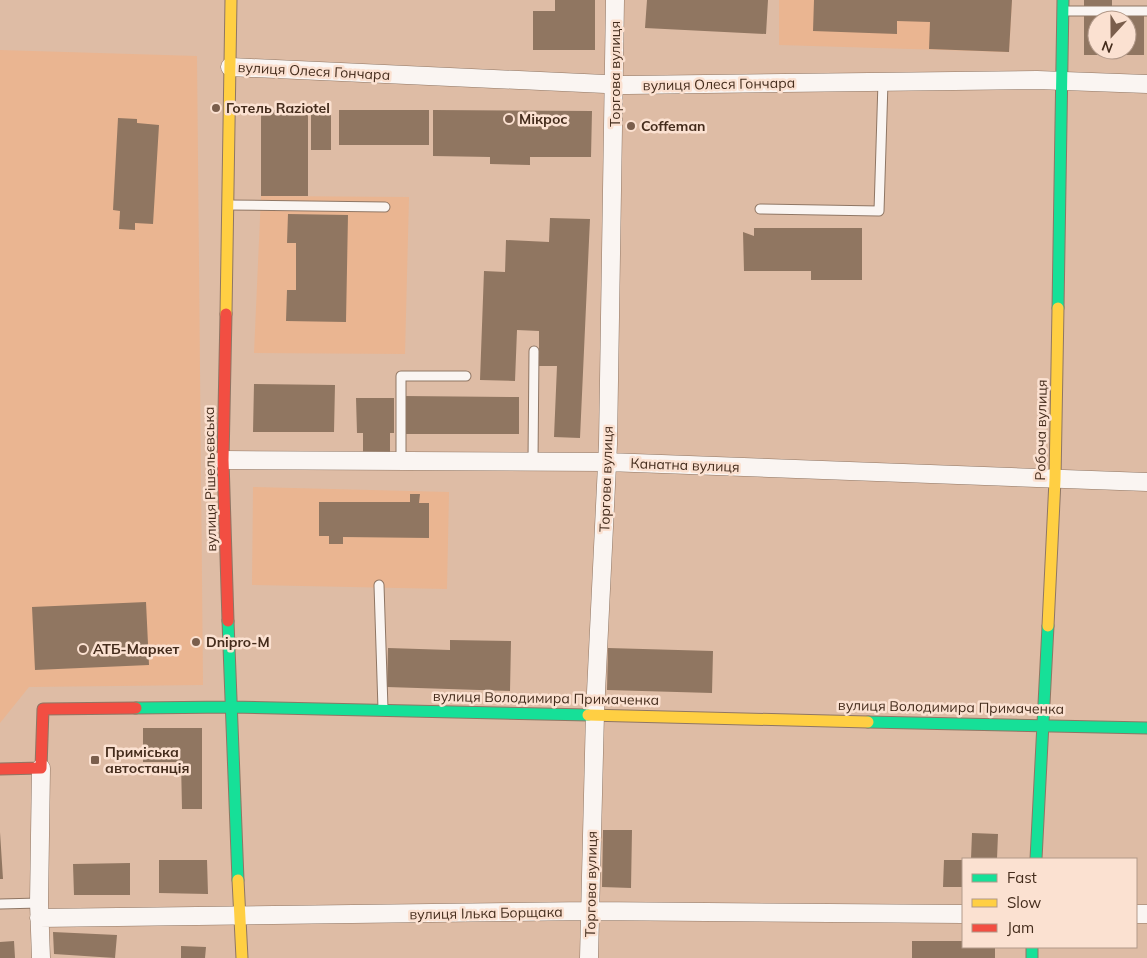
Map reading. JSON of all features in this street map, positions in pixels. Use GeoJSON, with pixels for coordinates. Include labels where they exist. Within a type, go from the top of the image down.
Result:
{"type":"FeatureCollection","features":[{"type":"Feature","properties":{"kind":"street","name":"вулиця Рішельєвська"},"geometry":{"type":"LineString","coordinates":[[231,0],[223,460],[230,707],[242,958]]}},
{"type":"Feature","properties":{"kind":"street","name":"Торгова вулиця"},"geometry":{"type":"LineString","coordinates":[[589,958],[595,713],[608,462],[615,0]]}},
{"type":"Feature","properties":{"kind":"street","name":"Робоча вулиця"},"geometry":{"type":"LineString","coordinates":[[1036,858],[1041,724],[1055,480],[1063,6]]}},
{"type":"Feature","properties":{"kind":"street","name":"вулиця Олеся Гончара"},"geometry":{"type":"LineString","coordinates":[[230,67],[615,84],[1061,81],[1147,84]]}},
{"type":"Feature","properties":{"kind":"street","name":"Канатна вулиця"},"geometry":{"type":"LineString","coordinates":[[223,460],[608,462],[1147,482]]}},
{"type":"Feature","properties":{"kind":"street","name":"вулиця Володимира Примаченка"},"geometry":{"type":"LineString","coordinates":[[41,768],[43,709],[230,707],[595,713],[1147,728]]}},
{"type":"Feature","properties":{"kind":"street"},"geometry":{"type":"LineString","coordinates":[[0,769],[41,768],[38,911],[41,958]]}},
{"type":"Feature","properties":{"kind":"street","name":"вулиця Ілька Борщака"},"geometry":{"type":"LineString","coordinates":[[38,911],[241,916],[590,912],[962,914]]}},
{"type":"Feature","properties":{"kind":"lane"},"geometry":{"type":"LineString","coordinates":[[1063,6],[1147,11]]}},
{"type":"Feature","properties":{"kind":"lane"},"geometry":{"type":"LineString","coordinates":[[760,209],[879,211],[883,82]]}},
{"type":"Feature","properties":{"kind":"lane"},"geometry":{"type":"LineString","coordinates":[[228,205],[385,208]]}},
{"type":"Feature","properties":{"kind":"lane"},"geometry":{"type":"LineString","coordinates":[[533,461],[534,351]]}},
{"type":"Feature","properties":{"kind":"lane"},"geometry":{"type":"LineString","coordinates":[[401,461],[401,376],[466,376]]}},
{"type":"Feature","properties":{"kind":"lane"},"geometry":{"type":"LineString","coordinates":[[379,585],[383,710]]}},
{"type":"Feature","properties":{"kind":"lane"},"geometry":{"type":"LineString","coordinates":[[0,904],[38,911]]}},
{"type":"Feature","properties":{"kind":"shaded area"},"geometry":{"type":"Polygon","coordinates":[[[779,0],[1012,0],[1009,52],[779,45],[779,0]]]}},
{"type":"Feature","properties":{"kind":"shaded area"},"geometry":{"type":"Polygon","coordinates":[[[0,50],[197,56],[203,685],[29,687],[0,723],[0,50]]]}},
{"type":"Feature","properties":{"kind":"shaded area"},"geometry":{"type":"Polygon","coordinates":[[[261,196],[409,197],[405,354],[254,353],[261,196]]]}},
{"type":"Feature","properties":{"kind":"shaded area"},"geometry":{"type":"Polygon","coordinates":[[[253,487],[449,492],[447,589],[252,585],[253,487]]]}},
{"type":"Feature","properties":{"kind":"building"},"geometry":{"type":"Polygon","coordinates":[[[555,0],[595,0],[595,50],[533,50],[533,11],[555,11],[555,0]]]}},
{"type":"Feature","properties":{"kind":"building"},"geometry":{"type":"Polygon","coordinates":[[[647,0],[768,0],[766,34],[645,28],[647,0]]]}},
{"type":"Feature","properties":{"kind":"building"},"geometry":{"type":"Polygon","coordinates":[[[814,0],[1012,0],[1009,52],[929,49],[930,22],[897,21],[897,34],[813,31],[814,0]]]}},
{"type":"Feature","properties":{"kind":"building"},"geometry":{"type":"Polygon","coordinates":[[[1084,0],[1112,0],[1112,10],[1087,10],[1087,55],[1084,55],[1084,0]]]}},
{"type":"Feature","properties":{"kind":"building"},"geometry":{"type":"Polygon","coordinates":[[[1137,12],[1144,12],[1144,55],[1137,55],[1137,12]]]}},
{"type":"Feature","properties":{"kind":"building"},"geometry":{"type":"Polygon","coordinates":[[[311,109],[331,109],[331,150],[311,150],[311,109]]]}},
{"type":"Feature","properties":{"kind":"building"},"geometry":{"type":"Polygon","coordinates":[[[261,110],[308,110],[308,196],[261,196],[261,110]]]}},
{"type":"Feature","properties":{"kind":"building"},"geometry":{"type":"Polygon","coordinates":[[[339,110],[429,110],[429,145],[339,145],[339,110]]]}},
{"type":"Feature","properties":{"kind":"building"},"geometry":{"type":"Polygon","coordinates":[[[433,110],[592,111],[591,157],[530,157],[530,165],[490,164],[490,157],[433,156],[433,110]]]}},
{"type":"Feature","properties":{"kind":"building"},"geometry":{"type":"Polygon","coordinates":[[[118,118],[137,119],[137,123],[159,125],[153,224],[135,223],[135,230],[119,229],[120,211],[113,210],[118,118]]]}},
{"type":"Feature","properties":{"kind":"building"},"geometry":{"type":"Polygon","coordinates":[[[288,214],[348,215],[346,322],[286,321],[287,290],[296,290],[296,243],[287,243],[288,214]]]}},
{"type":"Feature","properties":{"kind":"building"},"geometry":{"type":"Polygon","coordinates":[[[550,218],[590,219],[580,438],[554,437],[557,366],[539,366],[539,331],[517,330],[515,381],[480,380],[484,271],[505,272],[506,240],[549,242],[550,218]]]}},
{"type":"Feature","properties":{"kind":"building"},"geometry":{"type":"Polygon","coordinates":[[[754,228],[862,228],[862,280],[811,280],[811,271],[744,271],[743,232],[754,236],[754,228]]]}},
{"type":"Feature","properties":{"kind":"building"},"geometry":{"type":"Polygon","coordinates":[[[254,384],[335,385],[334,432],[253,432],[254,384]]]}},
{"type":"Feature","properties":{"kind":"building"},"geometry":{"type":"Polygon","coordinates":[[[404,396],[519,397],[519,434],[404,434],[404,396]]]}},
{"type":"Feature","properties":{"kind":"building"},"geometry":{"type":"Polygon","coordinates":[[[356,398],[394,398],[394,433],[390,433],[390,453],[363,453],[363,433],[357,433],[356,398]]]}},
{"type":"Feature","properties":{"kind":"building"},"geometry":{"type":"Polygon","coordinates":[[[410,494],[420,494],[419,503],[429,503],[429,538],[343,537],[343,544],[329,544],[329,536],[319,536],[319,502],[410,502],[410,494]]]}},
{"type":"Feature","properties":{"kind":"building"},"geometry":{"type":"Polygon","coordinates":[[[146,602],[149,665],[35,670],[32,607],[146,602]]]}},
{"type":"Feature","properties":{"kind":"building"},"geometry":{"type":"Polygon","coordinates":[[[450,640],[511,641],[510,691],[387,687],[388,648],[450,650],[450,640]]]}},
{"type":"Feature","properties":{"kind":"building"},"geometry":{"type":"Polygon","coordinates":[[[608,648],[713,651],[712,693],[607,690],[608,648]]]}},
{"type":"Feature","properties":{"kind":"building"},"geometry":{"type":"Polygon","coordinates":[[[143,728],[202,728],[202,809],[182,809],[181,762],[143,762],[143,728]]]}},
{"type":"Feature","properties":{"kind":"building"},"geometry":{"type":"Polygon","coordinates":[[[603,830],[632,830],[631,888],[602,887],[603,830]]]}},
{"type":"Feature","properties":{"kind":"building"},"geometry":{"type":"Polygon","coordinates":[[[0,832],[3,879],[0,879],[0,832]]]}},
{"type":"Feature","properties":{"kind":"building"},"geometry":{"type":"Polygon","coordinates":[[[972,833],[998,834],[997,858],[971,858],[972,833]]]}},
{"type":"Feature","properties":{"kind":"building"},"geometry":{"type":"Polygon","coordinates":[[[159,860],[207,860],[208,894],[159,893],[159,860]]]}},
{"type":"Feature","properties":{"kind":"building"},"geometry":{"type":"Polygon","coordinates":[[[944,860],[962,860],[962,887],[943,887],[944,860]]]}},
{"type":"Feature","properties":{"kind":"building"},"geometry":{"type":"Polygon","coordinates":[[[130,863],[130,895],[74,895],[73,864],[130,863]]]}},
{"type":"Feature","properties":{"kind":"building"},"geometry":{"type":"Polygon","coordinates":[[[53,932],[117,935],[115,958],[54,954],[53,932]]]}},
{"type":"Feature","properties":{"kind":"building"},"geometry":{"type":"Polygon","coordinates":[[[14,941],[15,958],[0,958],[0,942],[14,941]]]}},
{"type":"Feature","properties":{"kind":"building"},"geometry":{"type":"Polygon","coordinates":[[[912,941],[962,941],[962,948],[995,948],[995,958],[912,958],[912,941]]]}},
{"type":"Feature","properties":{"kind":"building"},"geometry":{"type":"Polygon","coordinates":[[[181,946],[206,947],[205,958],[181,958],[181,946]]]}},
{"type":"Feature","properties":{"kind":"traffic: fast"},"geometry":{"type":"LineString","coordinates":[[1058,308],[1063,0]]}},
{"type":"Feature","properties":{"kind":"traffic: fast"},"geometry":{"type":"LineString","coordinates":[[228,621],[238,880]]}},
{"type":"Feature","properties":{"kind":"traffic: fast"},"geometry":{"type":"LineString","coordinates":[[1036,858],[1048,626]]}},
{"type":"Feature","properties":{"kind":"traffic: fast"},"geometry":{"type":"LineString","coordinates":[[136,708],[230,707],[588,715]]}},
{"type":"Feature","properties":{"kind":"traffic: fast"},"geometry":{"type":"LineString","coordinates":[[868,722],[1147,728]]}},
{"type":"Feature","properties":{"kind":"traffic: fast"},"geometry":{"type":"LineString","coordinates":[[1032,948],[1032,958]]}},
{"type":"Feature","properties":{"kind":"traffic: slow"},"geometry":{"type":"LineString","coordinates":[[226,314],[231,0]]}},
{"type":"Feature","properties":{"kind":"traffic: slow"},"geometry":{"type":"LineString","coordinates":[[1048,626],[1055,480],[1058,308]]}},
{"type":"Feature","properties":{"kind":"traffic: slow"},"geometry":{"type":"LineString","coordinates":[[588,715],[868,722]]}},
{"type":"Feature","properties":{"kind":"traffic: slow"},"geometry":{"type":"LineString","coordinates":[[238,880],[242,958]]}},
{"type":"Feature","properties":{"kind":"traffic: jam"},"geometry":{"type":"LineString","coordinates":[[226,314],[223,460],[228,621]]}},
{"type":"Feature","properties":{"kind":"traffic: jam"},"geometry":{"type":"LineString","coordinates":[[0,769],[41,768],[43,709],[136,708]]}},
{"type":"Feature","properties":{"kind":"place","name":"Готель Raziotel"},"geometry":{"type":"Point","coordinates":[216,108]}},
{"type":"Feature","properties":{"kind":"place","name":"Мікрос"},"geometry":{"type":"Point","coordinates":[509,119]}},
{"type":"Feature","properties":{"kind":"place","name":"Coffeman"},"geometry":{"type":"Point","coordinates":[631,126]}},
{"type":"Feature","properties":{"kind":"place","name":"Dnipro-M"},"geometry":{"type":"Point","coordinates":[196,642]}},
{"type":"Feature","properties":{"kind":"place","name":"АТБ-Маркет"},"geometry":{"type":"Point","coordinates":[83,649]}},
{"type":"Feature","properties":{"kind":"place","name":"Приміська автостанцiя"},"geometry":{"type":"Point","coordinates":[95,760]}}]}
